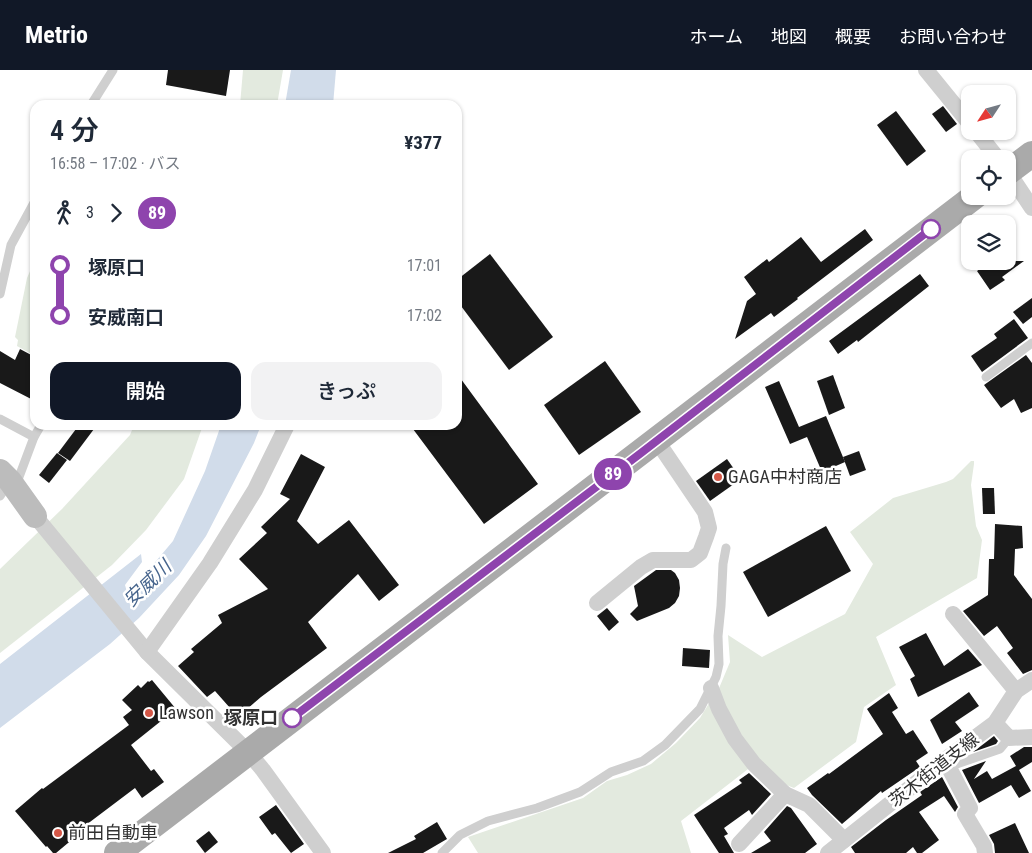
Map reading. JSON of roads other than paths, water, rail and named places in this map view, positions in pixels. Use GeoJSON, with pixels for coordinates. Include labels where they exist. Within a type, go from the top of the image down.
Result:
{"type":"FeatureCollection","features":[{"type":"Feature","properties":{"kind":"main road"},"geometry":{"type":"LineString","coordinates":[[1016,166],[1032,154]]}},
{"type":"Feature","properties":{"kind":"main road"},"geometry":{"type":"LineString","coordinates":[[118,853],[963,205]]}},
{"type":"Feature","properties":{"kind":"street"},"geometry":{"type":"LineString","coordinates":[[926,70],[961,113]]}},
{"type":"Feature","properties":{"kind":"street"},"geometry":{"type":"LineString","coordinates":[[983,140],[991,150]]}},
{"type":"Feature","properties":{"kind":"street"},"geometry":{"type":"LineString","coordinates":[[1016,184],[1032,208]]}},
{"type":"Feature","properties":{"kind":"street"},"geometry":{"type":"LineString","coordinates":[[147,652],[210,564],[250,498],[285,430]]}},
{"type":"Feature","properties":{"kind":"street"},"geometry":{"type":"LineString","coordinates":[[598,603],[641,566],[653,560],[691,560],[700,553],[706,537],[709,528],[705,512],[657,441]]}},
{"type":"Feature","properties":{"kind":"street"},"geometry":{"type":"LineString","coordinates":[[6,484],[36,516],[147,652],[248,752],[323,853]]}},
{"type":"Feature","properties":{"kind":"street"},"geometry":{"type":"LineString","coordinates":[[953,614],[1016,691]]}},
{"type":"Feature","properties":{"kind":"street","name":"茨木街道支線"},"geometry":{"type":"LineString","coordinates":[[828,853],[995,723],[1016,691],[1032,680]]}},
{"type":"Feature","properties":{"kind":"street"},"geometry":{"type":"LineString","coordinates":[[711,688],[719,709],[735,739],[754,764],[785,794],[809,805],[844,840]]}},
{"type":"Feature","properties":{"kind":"street"},"geometry":{"type":"LineString","coordinates":[[995,723],[1009,738],[1032,737]]}},
{"type":"Feature","properties":{"kind":"street"},"geometry":{"type":"LineString","coordinates":[[946,763],[970,808],[965,814],[984,846],[986,853]]}},
{"type":"Feature","properties":{"kind":"street"},"geometry":{"type":"LineString","coordinates":[[739,844],[785,794]]}},
{"type":"Feature","properties":{"kind":"lane"},"geometry":{"type":"LineString","coordinates":[[94,100],[113,70]]}},
{"type":"Feature","properties":{"kind":"lane"},"geometry":{"type":"LineString","coordinates":[[0,294],[10,245],[30,210]]}},
{"type":"Feature","properties":{"kind":"lane"},"geometry":{"type":"LineString","coordinates":[[986,377],[1032,343]]}},
{"type":"Feature","properties":{"kind":"lane"},"geometry":{"type":"LineString","coordinates":[[0,419],[34,438]]}},
{"type":"Feature","properties":{"kind":"lane"},"geometry":{"type":"LineString","coordinates":[[6,484],[38,430]]}},
{"type":"Feature","properties":{"kind":"lane"},"geometry":{"type":"LineString","coordinates":[[442,853],[460,835],[488,820],[537,808],[580,792],[601,777],[651,756],[677,734],[700,709],[716,677],[719,664],[718,636],[723,564],[726,548]]}},
{"type":"Feature","properties":{"kind":"lane"},"geometry":{"type":"LineString","coordinates":[[946,763],[1000,748],[1009,738]]}},
{"type":"Feature","properties":{"kind":"water"},"geometry":{"type":"Polygon","coordinates":[[[291,70],[336,70],[333,100],[286,100],[291,70]]]}},
{"type":"Feature","properties":{"kind":"water","name":"安威川"},"geometry":{"type":"Polygon","coordinates":[[[219,430],[259,430],[206,536],[179,575],[139,618],[110,644],[0,728],[0,664],[141,554],[142,562],[125,585],[127,592],[135,586],[173,541],[205,471],[219,430]]]}},
{"type":"Feature","properties":{"kind":"place","name":"GAGA中村商店"},"geometry":{"type":"Point","coordinates":[718,477]}},
{"type":"Feature","properties":{"kind":"place","name":"Lawson"},"geometry":{"type":"Point","coordinates":[149,713]}},
{"type":"Feature","properties":{"kind":"place","name":"塚原口"},"geometry":{"type":"Point","coordinates":[292,718]}},
{"type":"Feature","properties":{"kind":"place","name":"前田自動車"},"geometry":{"type":"Point","coordinates":[58,833]}}]}
